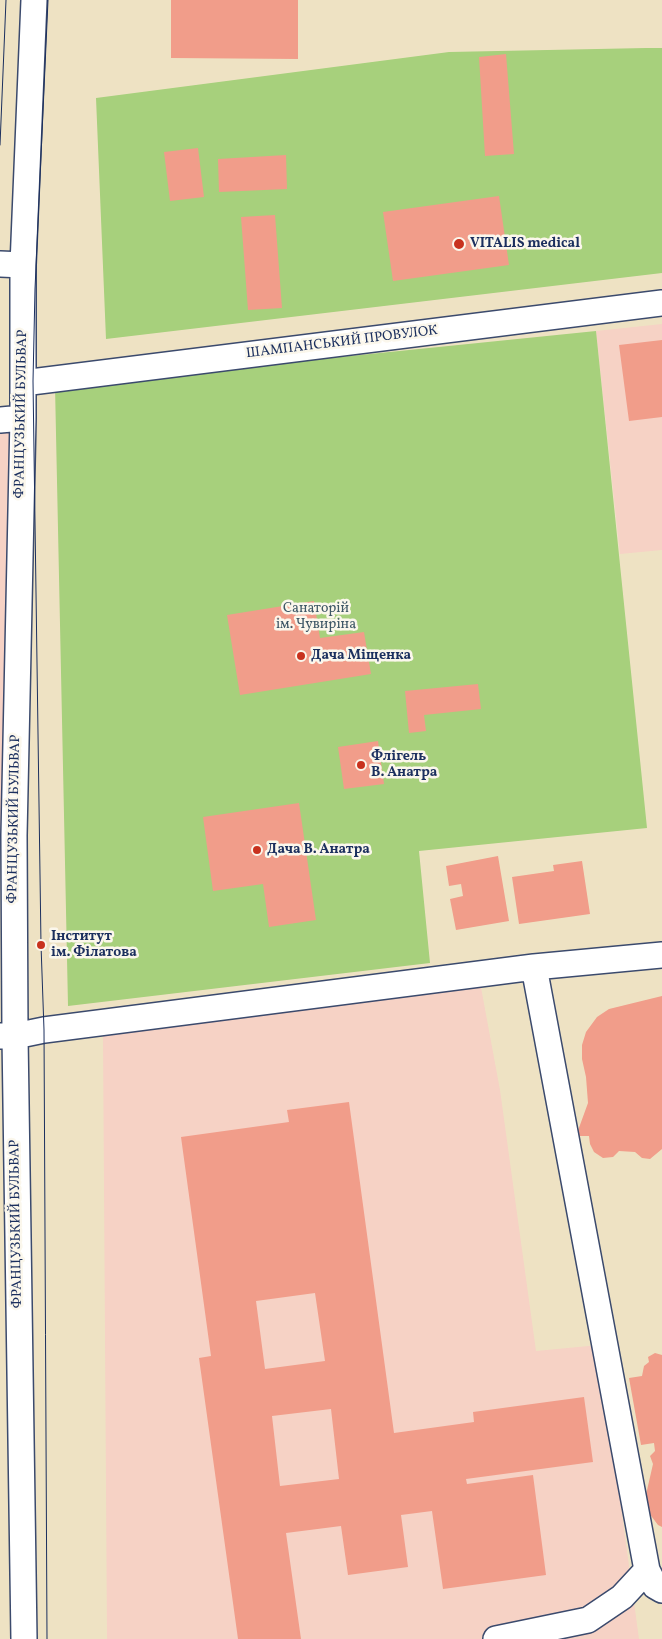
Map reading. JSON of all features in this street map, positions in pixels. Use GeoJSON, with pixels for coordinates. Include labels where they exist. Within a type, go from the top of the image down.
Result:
{"type":"FeatureCollection","features":[{"type":"Feature","properties":{"kind":"street","name":"ФРАНЦУЗЬКИЙ БУЛЬВАР"},"geometry":{"type":"LineString","coordinates":[[24,1639],[7,1036],[14,835],[11,419],[23,383],[11,264],[34,0]]}},
{"type":"Feature","properties":{"kind":"street","name":"ШАМПАНСЬКИЙ ПРОВУЛОК"},"geometry":{"type":"LineString","coordinates":[[23,383],[662,303]]}},
{"type":"Feature","properties":{"kind":"street"},"geometry":{"type":"LineString","coordinates":[[7,1036],[534,968],[662,955]]}},
{"type":"Feature","properties":{"kind":"street"},"geometry":{"type":"LineString","coordinates":[[534,968],[647,1570],[655,1586],[662,1590]]}},
{"type":"Feature","properties":{"kind":"street"},"geometry":{"type":"LineString","coordinates":[[496,1639],[588,1620],[622,1597],[647,1570]]}},
{"type":"Feature","properties":{"kind":"shaded area"},"geometry":{"type":"Polygon","coordinates":[[[662,324],[662,550],[620,554],[596,331],[662,324]]]}},
{"type":"Feature","properties":{"kind":"shaded area"},"geometry":{"type":"Polygon","coordinates":[[[0,427],[12,427],[0,857],[0,427]]]}},
{"type":"Feature","properties":{"kind":"shaded area"},"geometry":{"type":"Polygon","coordinates":[[[480,982],[500,1090],[536,1351],[599,1345],[639,1639],[107,1639],[103,1036],[480,982]]]}},
{"type":"Feature","properties":{"kind":"green space"},"geometry":{"type":"Polygon","coordinates":[[[662,48],[662,273],[106,339],[96,98],[449,52],[662,48]]]}},
{"type":"Feature","properties":{"kind":"green space","name":"Санаторій ім. Чувиріна"},"geometry":{"type":"Polygon","coordinates":[[[596,331],[647,828],[419,851],[430,963],[68,1006],[55,386],[596,331]]]}},
{"type":"Feature","properties":{"kind":"building"},"geometry":{"type":"Polygon","coordinates":[[[171,0],[298,0],[298,59],[171,58],[171,0]]]}},
{"type":"Feature","properties":{"kind":"building"},"geometry":{"type":"Polygon","coordinates":[[[506,54],[514,154],[485,156],[479,57],[506,54]]]}},
{"type":"Feature","properties":{"kind":"building"},"geometry":{"type":"Polygon","coordinates":[[[198,148],[204,197],[170,201],[164,152],[198,148]]]}},
{"type":"Feature","properties":{"kind":"building"},"geometry":{"type":"Polygon","coordinates":[[[286,155],[287,189],[219,192],[218,159],[286,155]]]}},
{"type":"Feature","properties":{"kind":"building"},"geometry":{"type":"Polygon","coordinates":[[[499,196],[509,265],[393,281],[383,212],[499,196]]]}},
{"type":"Feature","properties":{"kind":"building"},"geometry":{"type":"Polygon","coordinates":[[[275,215],[282,308],[248,310],[241,217],[275,215]]]}},
{"type":"Feature","properties":{"kind":"building"},"geometry":{"type":"Polygon","coordinates":[[[662,340],[662,417],[629,421],[619,345],[662,340]]]}},
{"type":"Feature","properties":{"kind":"building","name":"Дача Міщенка"},"geometry":{"type":"Polygon","coordinates":[[[314,601],[320,638],[364,632],[371,674],[240,695],[227,615],[314,601]]]}},
{"type":"Feature","properties":{"kind":"building"},"geometry":{"type":"Polygon","coordinates":[[[478,684],[481,709],[424,715],[426,731],[409,733],[405,691],[478,684]]]}},
{"type":"Feature","properties":{"kind":"building","name":"Флігель В. Анатра"},"geometry":{"type":"Polygon","coordinates":[[[378,741],[384,784],[344,789],[338,747],[378,741]]]}},
{"type":"Feature","properties":{"kind":"building","name":"Дача В. Анатра"},"geometry":{"type":"Polygon","coordinates":[[[299,803],[316,920],[269,927],[263,884],[213,891],[203,817],[299,803]]]}},
{"type":"Feature","properties":{"kind":"building"},"geometry":{"type":"Polygon","coordinates":[[[498,856],[509,921],[456,930],[450,899],[463,896],[461,884],[449,886],[446,866],[498,856]]]}},
{"type":"Feature","properties":{"kind":"building"},"geometry":{"type":"Polygon","coordinates":[[[582,861],[590,914],[519,924],[512,877],[554,871],[553,865],[582,861]]]}},
{"type":"Feature","properties":{"kind":"building"},"geometry":{"type":"Polygon","coordinates":[[[662,996],[662,1149],[650,1159],[642,1158],[635,1152],[619,1151],[613,1157],[603,1158],[594,1152],[589,1136],[576,1136],[588,1103],[586,1077],[582,1059],[582,1045],[586,1032],[597,1017],[609,1009],[662,996]]]}},
{"type":"Feature","properties":{"kind":"building"},"geometry":{"type":"Polygon","coordinates":[[[349,1102],[394,1433],[474,1422],[473,1412],[584,1397],[593,1462],[466,1479],[467,1484],[533,1475],[546,1575],[443,1589],[432,1511],[401,1515],[408,1567],[348,1575],[341,1526],[286,1533],[301,1639],[238,1639],[199,1358],[211,1356],[181,1137],[289,1122],[287,1110],[349,1102]],[[315,1293],[256,1301],[265,1369],[325,1361],[315,1293]],[[331,1409],[272,1416],[280,1486],[339,1479],[331,1409]]]}},
{"type":"Feature","properties":{"kind":"building"},"geometry":{"type":"Polygon","coordinates":[[[655,1353],[662,1355],[662,1527],[658,1525],[649,1513],[645,1499],[653,1464],[650,1456],[655,1451],[654,1443],[641,1445],[629,1378],[642,1376],[644,1366],[649,1362],[648,1357],[655,1353]]]}},
{"type":"Feature","properties":{"kind":"tram line"},"geometry":{"type":"LineString","coordinates":[[0,145],[6,0]]}},
{"type":"Feature","properties":{"kind":"tram line"},"geometry":{"type":"LineString","coordinates":[[47,1639],[44,1030],[41,945],[33,381],[35,289],[48,0]]}},
{"type":"Feature","properties":{"kind":"place","name":"VITALIS medical"},"geometry":{"type":"Point","coordinates":[459,244]}},
{"type":"Feature","properties":{"kind":"place","name":"Дача Міщенка"},"geometry":{"type":"Point","coordinates":[301,656]}},
{"type":"Feature","properties":{"kind":"place","name":"Флігель В. Анатра"},"geometry":{"type":"Point","coordinates":[361,765]}},
{"type":"Feature","properties":{"kind":"place","name":"Дача В. Анатра"},"geometry":{"type":"Point","coordinates":[257,850]}},
{"type":"Feature","properties":{"kind":"place","name":"Інститут ім. Філатова"},"geometry":{"type":"Point","coordinates":[41,945]}}]}
